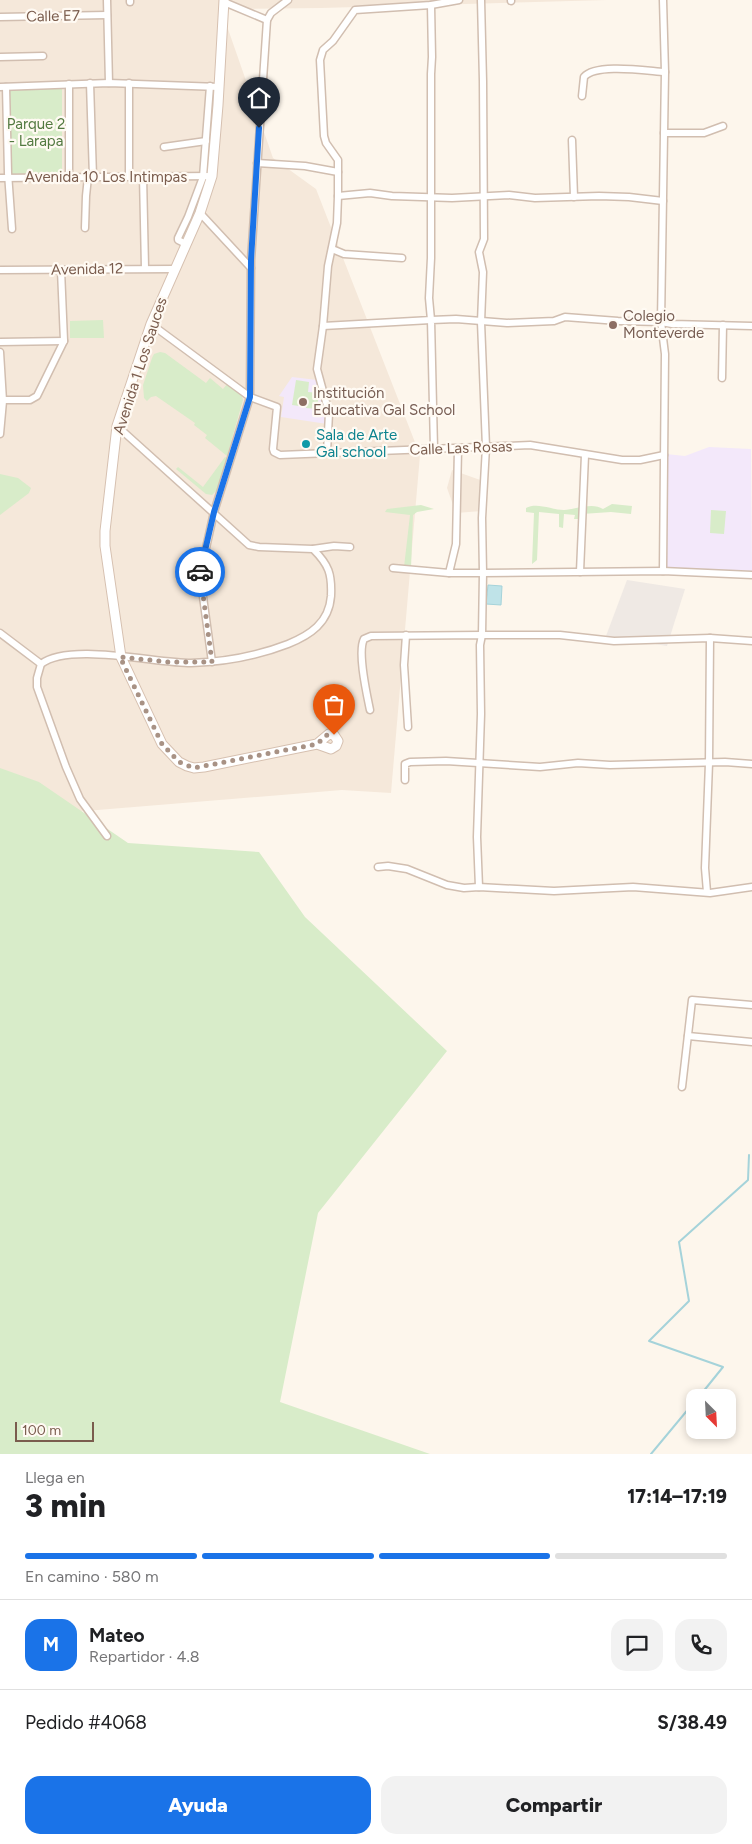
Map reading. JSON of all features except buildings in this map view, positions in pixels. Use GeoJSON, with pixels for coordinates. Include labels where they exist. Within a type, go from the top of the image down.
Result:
{"type":"FeatureCollection","features":[{"type":"Feature","properties":{"kind":"street"},"geometry":{"type":"LineString","coordinates":[[107,0],[109,82]]}},
{"type":"Feature","properties":{"kind":"street"},"geometry":{"type":"LineString","coordinates":[[212,662],[200,575],[214,512],[250,397],[251,268],[256,162],[267,20],[271,13],[288,0]]}},
{"type":"Feature","properties":{"kind":"street"},"geometry":{"type":"LineString","coordinates":[[327,452],[329,413],[317,369],[328,266],[337,223],[338,160],[324,136],[320,60],[323,50],[333,41],[355,10],[432,5],[459,0]]}},
{"type":"Feature","properties":{"kind":"street"},"geometry":{"type":"LineString","coordinates":[[479,887],[477,837],[480,762],[480,645],[484,573],[482,518],[486,447],[481,322],[483,272],[479,252],[484,239],[481,0]]}},
{"type":"Feature","properties":{"kind":"street"},"geometry":{"type":"LineString","coordinates":[[663,0],[665,72],[661,322],[665,354],[663,571]]}},
{"type":"Feature","properties":{"kind":"street"},"geometry":{"type":"LineString","coordinates":[[224,1],[267,20]]}},
{"type":"Feature","properties":{"kind":"street","name":"Avenida 1 Los Sauces"},"geometry":{"type":"LineString","coordinates":[[224,1],[207,176],[200,213],[151,324],[117,426],[105,546],[120,657],[162,744],[179,762],[194,768],[317,744]]}},
{"type":"Feature","properties":{"kind":"street"},"geometry":{"type":"LineString","coordinates":[[432,5],[431,258],[429,298],[434,449]]}},
{"type":"Feature","properties":{"kind":"street","name":"Calle E7"},"geometry":{"type":"LineString","coordinates":[[0,17],[107,15]]}},
{"type":"Feature","properties":{"kind":"street"},"geometry":{"type":"LineString","coordinates":[[0,57],[43,56]]}},
{"type":"Feature","properties":{"kind":"street"},"geometry":{"type":"LineString","coordinates":[[582,96],[584,77],[592,71],[630,70],[665,72]]}},
{"type":"Feature","properties":{"kind":"street"},"geometry":{"type":"LineString","coordinates":[[12,229],[3,87],[109,82],[215,87],[206,141],[207,176],[178,238],[180,242],[186,244]]}},
{"type":"Feature","properties":{"kind":"street"},"geometry":{"type":"LineString","coordinates":[[85,228],[86,196],[91,177],[90,83]]}},
{"type":"Feature","properties":{"kind":"street"},"geometry":{"type":"LineString","coordinates":[[129,83],[129,177]]}},
{"type":"Feature","properties":{"kind":"street"},"geometry":{"type":"LineString","coordinates":[[69,84],[69,176]]}},
{"type":"Feature","properties":{"kind":"street"},"geometry":{"type":"LineString","coordinates":[[664,133],[704,133],[723,126]]}},
{"type":"Feature","properties":{"kind":"street"},"geometry":{"type":"LineString","coordinates":[[572,140],[574,197]]}},
{"type":"Feature","properties":{"kind":"street"},"geometry":{"type":"LineString","coordinates":[[164,146],[206,141]]}},
{"type":"Feature","properties":{"kind":"street"},"geometry":{"type":"LineString","coordinates":[[256,162],[305,166],[338,172]]}},
{"type":"Feature","properties":{"kind":"street"},"geometry":{"type":"LineString","coordinates":[[143,176],[145,268]]}},
{"type":"Feature","properties":{"kind":"street","name":"Avenida 10 Los Intimpas"},"geometry":{"type":"LineString","coordinates":[[0,178],[207,176]]}},
{"type":"Feature","properties":{"kind":"street"},"geometry":{"type":"LineString","coordinates":[[338,196],[370,193],[392,196],[461,198],[483,195],[509,195],[534,198],[629,197],[663,201]]}},
{"type":"Feature","properties":{"kind":"street"},"geometry":{"type":"LineString","coordinates":[[200,213],[251,268]]}},
{"type":"Feature","properties":{"kind":"street"},"geometry":{"type":"LineString","coordinates":[[332,250],[344,254],[402,258]]}},
{"type":"Feature","properties":{"kind":"street","name":"Avenida 12"},"geometry":{"type":"LineString","coordinates":[[0,270],[175,269]]}},
{"type":"Feature","properties":{"kind":"street"},"geometry":{"type":"LineString","coordinates":[[2,400],[30,400],[37,396],[64,341],[61,270]]}},
{"type":"Feature","properties":{"kind":"street"},"geometry":{"type":"LineString","coordinates":[[323,326],[456,319],[507,324],[554,321],[565,317],[672,324],[752,326]]}},
{"type":"Feature","properties":{"kind":"street","name":"Calle Las Rosas"},"geometry":{"type":"LineString","coordinates":[[151,324],[250,397],[277,407],[273,448],[280,455],[530,445],[622,460],[640,460],[664,455]]}},
{"type":"Feature","properties":{"kind":"street"},"geometry":{"type":"LineString","coordinates":[[722,378],[723,325]]}},
{"type":"Feature","properties":{"kind":"street"},"geometry":{"type":"LineString","coordinates":[[0,342],[64,341]]}},
{"type":"Feature","properties":{"kind":"street"},"geometry":{"type":"LineString","coordinates":[[0,352],[2,400],[0,434]]}},
{"type":"Feature","properties":{"kind":"street"},"geometry":{"type":"LineString","coordinates":[[117,426],[249,545],[313,549],[334,546],[350,547]]}},
{"type":"Feature","properties":{"kind":"street"},"geometry":{"type":"LineString","coordinates":[[449,573],[456,544],[458,449]]}},
{"type":"Feature","properties":{"kind":"street"},"geometry":{"type":"LineString","coordinates":[[580,572],[584,455]]}},
{"type":"Feature","properties":{"kind":"street"},"geometry":{"type":"LineString","coordinates":[[107,836],[80,800],[66,767],[37,687],[37,678],[41,664],[57,656],[78,654],[169,662],[212,662],[266,652],[308,635],[316,629],[329,608],[331,582],[325,560],[313,549]]}},
{"type":"Feature","properties":{"kind":"street"},"geometry":{"type":"LineString","coordinates":[[393,568],[449,573],[663,571],[752,575]]}},
{"type":"Feature","properties":{"kind":"street"},"geometry":{"type":"LineString","coordinates":[[0,633],[41,664]]}},
{"type":"Feature","properties":{"kind":"street"},"geometry":{"type":"LineString","coordinates":[[406,635],[404,666],[408,727]]}},
{"type":"Feature","properties":{"kind":"street"},"geometry":{"type":"LineString","coordinates":[[370,710],[362,664],[362,642],[371,636],[560,635],[614,641],[710,638],[752,641]]}},
{"type":"Feature","properties":{"kind":"street"},"geometry":{"type":"LineString","coordinates":[[707,892],[705,868],[709,763],[710,638]]}},
{"type":"Feature","properties":{"kind":"street"},"geometry":{"type":"LineString","coordinates":[[404,780],[404,767],[407,762],[480,762],[540,767],[578,763],[610,765],[724,762],[752,764]]}},
{"type":"Feature","properties":{"kind":"street"},"geometry":{"type":"LineString","coordinates":[[378,867],[388,866],[407,869],[455,887],[554,891],[633,887],[707,892],[752,887]]}},
{"type":"Feature","properties":{"kind":"street"},"geometry":{"type":"LineString","coordinates":[[682,1087],[692,1000],[752,1005]]}},
{"type":"Feature","properties":{"kind":"street"},"geometry":{"type":"LineString","coordinates":[[688,1036],[752,1042]]}},
{"type":"Feature","properties":{"kind":"shaded area"},"geometry":{"type":"Polygon","coordinates":[[[0,0],[607,0],[221,9],[273,158],[316,189],[420,455],[391,793],[342,790],[0,818],[0,0]]]}},
{"type":"Feature","properties":{"kind":"shaded area","name":"Institución Educativa Gal School"},"geometry":{"type":"Polygon","coordinates":[[[292,377],[317,380],[324,407],[329,415],[327,424],[281,417],[284,397],[279,396],[292,377]]]}},
{"type":"Feature","properties":{"kind":"shaded area"},"geometry":{"type":"Polygon","coordinates":[[[709,447],[751,449],[752,572],[664,568],[666,454],[685,456],[709,447]]]}},
{"type":"Feature","properties":{"kind":"shaded area"},"geometry":{"type":"Polygon","coordinates":[[[452,470],[486,482],[482,511],[456,513],[447,488],[452,470]]]}},
{"type":"Feature","properties":{"kind":"shaded area"},"geometry":{"type":"Polygon","coordinates":[[[627,580],[685,589],[667,646],[606,636],[627,580]]]}},
{"type":"Feature","properties":{"kind":"green space","name":"Parque 2 - Larapa"},"geometry":{"type":"Polygon","coordinates":[[[62,87],[62,173],[10,174],[10,89],[62,87]]]}},
{"type":"Feature","properties":{"kind":"green space"},"geometry":{"type":"Polygon","coordinates":[[[103,320],[104,338],[70,338],[70,321],[103,320]]]}},
{"type":"Feature","properties":{"kind":"green space"},"geometry":{"type":"Polygon","coordinates":[[[165,353],[206,383],[210,378],[223,389],[228,383],[242,396],[243,400],[227,456],[205,438],[207,435],[194,425],[195,423],[156,396],[151,397],[147,401],[144,398],[143,385],[152,358],[154,354],[165,353]]]}},
{"type":"Feature","properties":{"kind":"green space"},"geometry":{"type":"Polygon","coordinates":[[[296,380],[309,382],[306,407],[292,405],[296,380]]]}},
{"type":"Feature","properties":{"kind":"green space"},"geometry":{"type":"Polygon","coordinates":[[[308,392],[319,393],[317,409],[306,408],[308,392]]]}},
{"type":"Feature","properties":{"kind":"green space"},"geometry":{"type":"Polygon","coordinates":[[[225,457],[227,458],[218,489],[212,495],[206,494],[176,469],[178,467],[203,487],[225,457]]]}},
{"type":"Feature","properties":{"kind":"green space"},"geometry":{"type":"Polygon","coordinates":[[[0,474],[18,478],[31,488],[29,493],[0,515],[0,474]]]}},
{"type":"Feature","properties":{"kind":"green space"},"geometry":{"type":"Polygon","coordinates":[[[612,504],[632,506],[631,514],[611,512],[582,514],[581,519],[574,519],[575,515],[564,514],[563,528],[559,527],[559,514],[539,512],[537,560],[532,564],[534,513],[526,512],[526,508],[540,506],[564,510],[594,506],[603,509],[612,504]]]}},
{"type":"Feature","properties":{"kind":"green space"},"geometry":{"type":"Polygon","coordinates":[[[421,505],[434,509],[417,512],[413,515],[411,568],[404,567],[410,515],[385,512],[387,509],[421,505]]]}},
{"type":"Feature","properties":{"kind":"green space"},"geometry":{"type":"Polygon","coordinates":[[[711,510],[726,511],[724,534],[710,533],[711,510]]]}},
{"type":"Feature","properties":{"kind":"green space"},"geometry":{"type":"Polygon","coordinates":[[[0,768],[39,782],[128,843],[259,852],[305,917],[447,1051],[318,1213],[280,1402],[430,1454],[0,1454],[0,768]]]}},
{"type":"Feature","properties":{"kind":"water"},"geometry":{"type":"Polygon","coordinates":[[[488,585],[502,586],[501,605],[486,604],[488,585]]]}},
{"type":"Feature","properties":{"kind":"waterway"},"geometry":{"type":"LineString","coordinates":[[705,1389],[723,1367],[649,1341],[689,1301],[679,1242],[748,1180],[749,1155]]}},
{"type":"Feature","properties":{"kind":"waterway"},"geometry":{"type":"LineString","coordinates":[[651,1454],[686,1412]]}},
{"type":"Feature","properties":{"kind":"way so far"},"geometry":{"type":"LineString","coordinates":[[200,572],[212,662],[169,662],[120,657],[162,744],[179,762],[194,768],[317,744],[327,735],[334,735]]}},
{"type":"Feature","properties":{"kind":"place","name":"Colegio Monteverde"},"geometry":{"type":"Point","coordinates":[613,325]}},
{"type":"Feature","properties":{"kind":"place","name":"Institución Educativa Gal School"},"geometry":{"type":"Point","coordinates":[303,402]}},
{"type":"Feature","properties":{"kind":"place","name":"Sala de Arte Gal school"},"geometry":{"type":"Point","coordinates":[306,444]}},
{"type":"Feature","properties":{"kind":"route"},"geometry":{"type":"LineString","coordinates":[[200,572],[214,512],[250,397],[251,260],[259,128]]}}]}
